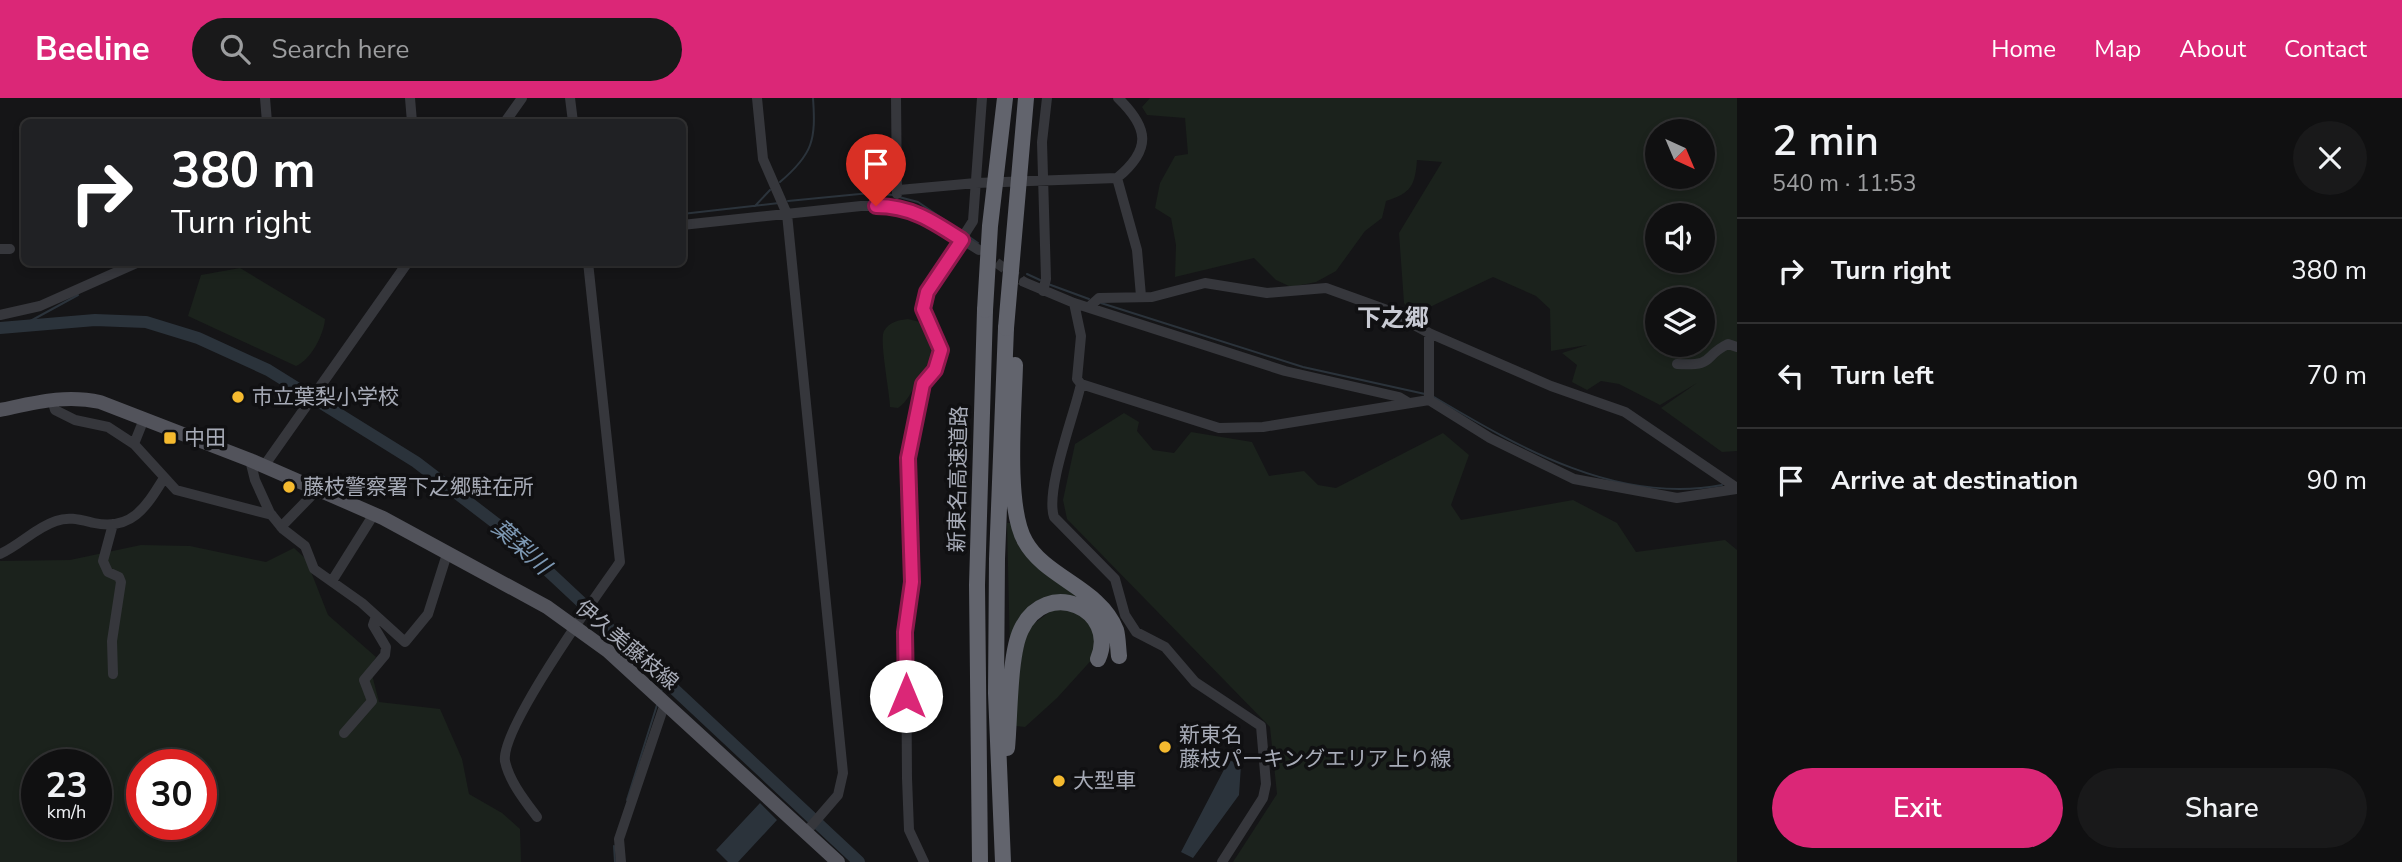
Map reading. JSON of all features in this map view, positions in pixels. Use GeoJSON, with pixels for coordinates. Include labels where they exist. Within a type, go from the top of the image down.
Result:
{"type":"FeatureCollection","features":[{"type":"Feature","properties":{"kind":"highway","name":"新東名高速道路"},"geometry":{"type":"LineString","coordinates":[[980,862],[977,585],[985,310],[990,226],[1005,98]]}},
{"type":"Feature","properties":{"kind":"highway","name":"新東名高速道路"},"geometry":{"type":"LineString","coordinates":[[1003,862],[996,692],[997,572],[1025,100]]}},
{"type":"Feature","properties":{"kind":"highway"},"geometry":{"type":"LineString","coordinates":[[1011,328],[1013,448],[1019,528],[1026,544],[1040,560],[1099,604],[1116,630],[1119,656]]}},
{"type":"Feature","properties":{"kind":"highway"},"geometry":{"type":"LineString","coordinates":[[1001,806],[1015,655],[1019,633],[1027,617],[1050,601],[1068,603],[1089,612],[1100,629],[1102,649],[1098,659]]}},
{"type":"Feature","properties":{"kind":"main road","name":"伊久美藤枝線"},"geometry":{"type":"LineString","coordinates":[[0,410],[52,399],[83,398],[250,460],[374,514],[576,623],[838,862]]}},
{"type":"Feature","properties":{"kind":"street"},"geometry":{"type":"LineString","coordinates":[[264,98],[267,119]]}},
{"type":"Feature","properties":{"kind":"street"},"geometry":{"type":"LineString","coordinates":[[410,98],[412,119]]}},
{"type":"Feature","properties":{"kind":"street"},"geometry":{"type":"LineString","coordinates":[[507,119],[522,98]]}},
{"type":"Feature","properties":{"kind":"street"},"geometry":{"type":"LineString","coordinates":[[570,98],[573,119]]}},
{"type":"Feature","properties":{"kind":"street"},"geometry":{"type":"LineString","coordinates":[[757,98],[763,159],[787,215],[843,773],[838,795],[806,832]]}},
{"type":"Feature","properties":{"kind":"street"},"geometry":{"type":"LineString","coordinates":[[891,206],[899,190],[896,98]]}},
{"type":"Feature","properties":{"kind":"street"},"geometry":{"type":"LineString","coordinates":[[924,862],[909,831],[906,778],[905,632],[912,582],[908,458],[923,384],[935,370],[941,350],[940,341],[925,320],[924,298],[973,221],[982,98]]}},
{"type":"Feature","properties":{"kind":"street"},"geometry":{"type":"LineString","coordinates":[[1043,291],[1046,279],[1042,180],[1047,98]]}},
{"type":"Feature","properties":{"kind":"street"},"geometry":{"type":"LineString","coordinates":[[899,190],[975,183],[1117,178],[1128,169],[1143,148],[1144,137],[1134,114],[1118,98]]}},
{"type":"Feature","properties":{"kind":"street"},"geometry":{"type":"LineString","coordinates":[[1117,178],[1137,250],[1141,296]]}},
{"type":"Feature","properties":{"kind":"street"},"geometry":{"type":"LineString","coordinates":[[686,225],[891,206],[918,212],[979,250]]}},
{"type":"Feature","properties":{"kind":"street"},"geometry":{"type":"LineString","coordinates":[[0,314],[40,306],[130,266]]}},
{"type":"Feature","properties":{"kind":"street"},"geometry":{"type":"LineString","coordinates":[[264,466],[405,266]]}},
{"type":"Feature","properties":{"kind":"street"},"geometry":{"type":"LineString","coordinates":[[537,817],[512,778],[505,759],[521,716],[576,623],[620,562],[588,266]]}},
{"type":"Feature","properties":{"kind":"street"},"geometry":{"type":"LineString","coordinates":[[1024,282],[1074,303],[1286,371],[1399,397],[1409,403]]}},
{"type":"Feature","properties":{"kind":"street"},"geometry":{"type":"LineString","coordinates":[[1089,307],[1099,298],[1152,297],[1205,283],[1268,293],[1326,288],[1395,313],[1429,333],[1551,386],[1625,412],[1737,488]]}},
{"type":"Feature","properties":{"kind":"street"},"geometry":{"type":"LineString","coordinates":[[1074,303],[1081,336],[1077,379],[1081,384],[1219,428],[1263,427],[1429,400],[1490,438],[1574,479],[1677,498],[1737,488]]}},
{"type":"Feature","properties":{"kind":"street"},"geometry":{"type":"LineString","coordinates":[[1429,333],[1429,400]]}},
{"type":"Feature","properties":{"kind":"street"},"geometry":{"type":"LineString","coordinates":[[1677,364],[1699,365],[1707,362],[1728,344],[1737,347]]}},
{"type":"Feature","properties":{"kind":"street"},"geometry":{"type":"LineString","coordinates":[[1081,384],[1050,502],[1054,517],[1115,579],[1125,615],[1136,632],[1165,647],[1195,681],[1261,726],[1266,784],[1263,798],[1222,862]]}},
{"type":"Feature","properties":{"kind":"street"},"geometry":{"type":"LineString","coordinates":[[52,399],[55,410],[62,414],[108,428],[134,444],[176,490],[272,515]]}},
{"type":"Feature","properties":{"kind":"street"},"geometry":{"type":"LineString","coordinates":[[134,444],[145,419]]}},
{"type":"Feature","properties":{"kind":"street"},"geometry":{"type":"LineString","coordinates":[[250,460],[255,480],[272,515],[281,527],[304,546],[318,573],[332,581],[405,642],[428,614],[447,554]]}},
{"type":"Feature","properties":{"kind":"street"},"geometry":{"type":"LineString","coordinates":[[0,554],[56,521],[78,519],[113,524],[135,518],[164,478]]}},
{"type":"Feature","properties":{"kind":"street"},"geometry":{"type":"LineString","coordinates":[[281,527],[318,489]]}},
{"type":"Feature","properties":{"kind":"street"},"geometry":{"type":"LineString","coordinates":[[332,581],[374,514]]}},
{"type":"Feature","properties":{"kind":"street"},"geometry":{"type":"LineString","coordinates":[[113,524],[103,561],[108,572],[119,577],[121,582],[112,641],[113,674]]}},
{"type":"Feature","properties":{"kind":"street"},"geometry":{"type":"LineString","coordinates":[[344,733],[372,701],[365,680],[384,655],[386,647],[373,625],[376,616]]}},
{"type":"Feature","properties":{"kind":"street"},"geometry":{"type":"LineString","coordinates":[[621,862],[619,839],[665,703]]}},
{"type":"Feature","properties":{"kind":"shaded area"},"geometry":{"type":"Polygon","coordinates":[[[1150,98],[1737,98],[1737,451],[1722,452],[1661,408],[1697,383],[1660,405],[1619,384],[1601,381],[1587,390],[1572,382],[1577,365],[1562,353],[1587,345],[1551,351],[1550,309],[1536,296],[1493,277],[1432,306],[1415,318],[1404,303],[1399,233],[1442,162],[1417,160],[1410,187],[1401,195],[1386,201],[1382,218],[1365,231],[1336,271],[1316,282],[1291,287],[1276,280],[1254,258],[1175,277],[1176,245],[1171,218],[1155,208],[1160,183],[1175,156],[1188,154],[1185,118],[1147,115],[1142,107],[1150,98]]]}},
{"type":"Feature","properties":{"kind":"shaded area"},"geometry":{"type":"Polygon","coordinates":[[[240,268],[325,319],[316,346],[302,363],[296,366],[188,316],[201,275],[240,268]]]}},
{"type":"Feature","properties":{"kind":"shaded area"},"geometry":{"type":"Polygon","coordinates":[[[908,319],[924,323],[933,343],[934,355],[904,402],[898,408],[890,407],[884,331],[891,324],[908,319]]]}},
{"type":"Feature","properties":{"kind":"shaded area"},"geometry":{"type":"Polygon","coordinates":[[[1124,413],[1139,422],[1137,431],[1153,450],[1174,453],[1191,432],[1252,442],[1269,476],[1304,471],[1318,485],[1336,488],[1443,433],[1469,455],[1451,505],[1461,520],[1573,500],[1617,523],[1636,552],[1725,540],[1737,550],[1737,862],[1233,862],[1277,794],[1270,727],[1067,519],[1063,500],[1075,444],[1124,413]]]}},
{"type":"Feature","properties":{"kind":"shaded area"},"geometry":{"type":"Polygon","coordinates":[[[1007,523],[1012,523],[1085,601],[1053,597],[1033,604],[1020,621],[1010,651],[1007,523]]]}},
{"type":"Feature","properties":{"kind":"shaded area"},"geometry":{"type":"Polygon","coordinates":[[[141,545],[190,546],[266,562],[294,548],[306,559],[328,615],[376,657],[370,667],[379,702],[440,709],[462,759],[469,794],[502,813],[520,829],[521,862],[0,862],[0,561],[70,560],[141,545]]]}},
{"type":"Feature","properties":{"kind":"shaded area"},"geometry":{"type":"Polygon","coordinates":[[[1055,608],[1085,615],[1094,631],[1096,655],[1057,698],[1025,727],[1015,726],[1020,663],[1028,628],[1055,608]]]}},
{"type":"Feature","properties":{"kind":"shaded area"},"geometry":{"type":"Polygon","coordinates":[[[1229,760],[1241,765],[1239,795],[1193,858],[1181,852],[1229,760]]]}},
{"type":"Feature","properties":{"kind":"shaded area"},"geometry":{"type":"Polygon","coordinates":[[[760,803],[777,820],[738,862],[728,862],[716,850],[760,803]]]}},
{"type":"Feature","properties":{"kind":"waterway"},"geometry":{"type":"LineString","coordinates":[[780,182],[799,163],[810,145],[814,125],[813,98]]}},
{"type":"Feature","properties":{"kind":"waterway"},"geometry":{"type":"LineString","coordinates":[[755,206],[770,190]]}},
{"type":"Feature","properties":{"kind":"waterway"},"geometry":{"type":"LineString","coordinates":[[788,201],[870,193],[893,195]]}},
{"type":"Feature","properties":{"kind":"waterway"},"geometry":{"type":"LineString","coordinates":[[899,197],[918,202],[961,231]]}},
{"type":"Feature","properties":{"kind":"waterway"},"geometry":{"type":"LineString","coordinates":[[686,214],[779,203]]}},
{"type":"Feature","properties":{"kind":"waterway"},"geometry":{"type":"LineString","coordinates":[[968,236],[978,243]]}},
{"type":"Feature","properties":{"kind":"waterway"},"geometry":{"type":"LineString","coordinates":[[1027,274],[1040,280]]}},
{"type":"Feature","properties":{"kind":"waterway"},"geometry":{"type":"LineString","coordinates":[[1048,284],[1089,299]]}},
{"type":"Feature","properties":{"kind":"waterway"},"geometry":{"type":"LineString","coordinates":[[23,325],[78,295]]}},
{"type":"Feature","properties":{"kind":"waterway"},"geometry":{"type":"LineString","coordinates":[[1101,303],[1303,367],[1425,394]]}},
{"type":"Feature","properties":{"kind":"waterway","name":"葉梨川"},"geometry":{"type":"LineString","coordinates":[[0,328],[95,320],[146,322],[198,338],[268,370],[416,462],[502,528],[859,862]]}},
{"type":"Feature","properties":{"kind":"waterway"},"geometry":{"type":"LineString","coordinates":[[1434,397],[1535,453],[1571,468],[1645,487],[1683,489],[1722,485]]}},
{"type":"Feature","properties":{"kind":"waterway"},"geometry":{"type":"LineString","coordinates":[[662,690],[666,680]]}},
{"type":"Feature","properties":{"kind":"waterway"},"geometry":{"type":"LineString","coordinates":[[627,800],[657,705]]}},
{"type":"Feature","properties":{"kind":"waterway"},"geometry":{"type":"LineString","coordinates":[[614,846],[615,862]]}},
{"type":"Feature","properties":{"kind":"tunnel"},"geometry":{"type":"LineString","coordinates":[[984,254],[1024,282]]}},
{"type":"Feature","properties":{"kind":"place","name":"市立葉梨小学校"},"geometry":{"type":"Point","coordinates":[238,397]}},
{"type":"Feature","properties":{"kind":"place","name":"中田"},"geometry":{"type":"Point","coordinates":[170,438]}},
{"type":"Feature","properties":{"kind":"place","name":"藤枝警察署下之郷駐在所"},"geometry":{"type":"Point","coordinates":[289,487]}},
{"type":"Feature","properties":{"kind":"place","name":"新東名 藤枝パーキングエリア上り線"},"geometry":{"type":"Point","coordinates":[1165,747]}},
{"type":"Feature","properties":{"kind":"place","name":"大型車"},"geometry":{"type":"Point","coordinates":[1059,781]}},
{"type":"Feature","properties":{"kind":"district","name":"下之郷"},"geometry":{"type":"Point","coordinates":[1393,318]}},
{"type":"Feature","properties":{"kind":"route"},"geometry":{"type":"LineString","coordinates":[[876,206],[905,207],[918,212],[962,240],[924,298],[925,320],[936,333],[941,350],[935,370],[923,384],[908,458],[912,582],[905,632],[906,696]]}}]}
